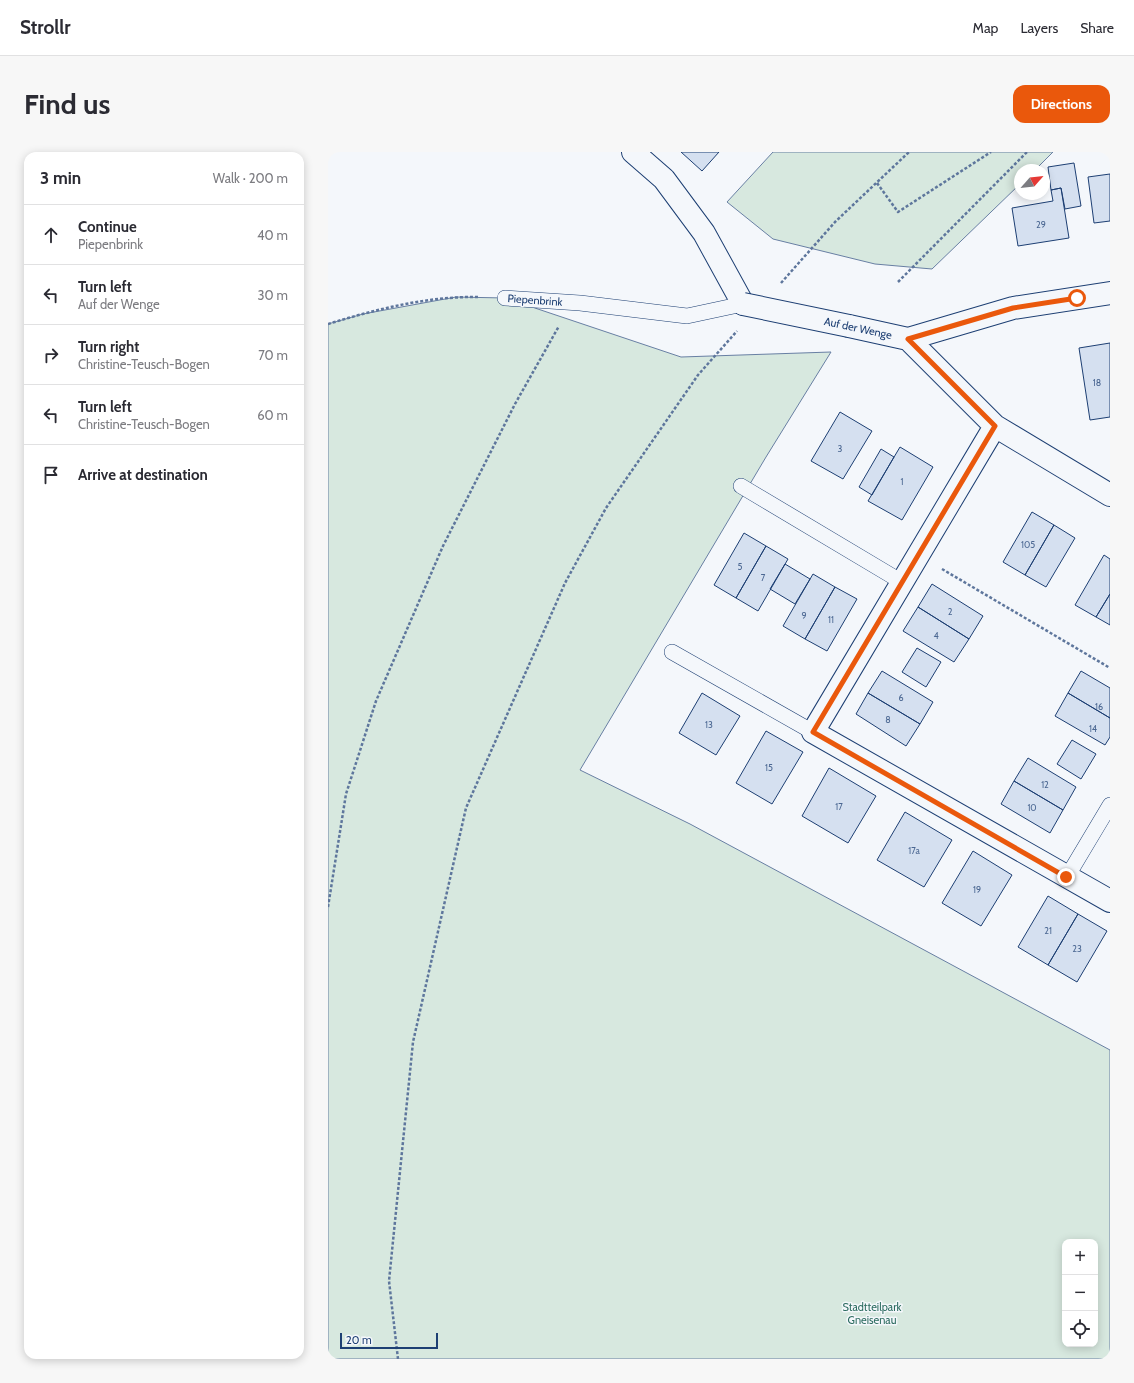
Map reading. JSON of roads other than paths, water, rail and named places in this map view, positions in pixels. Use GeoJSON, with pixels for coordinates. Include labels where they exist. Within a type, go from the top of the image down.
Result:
{"type":"FeatureCollection","features":[{"type":"Feature","properties":{"kind":"street"},"geometry":{"type":"LineString","coordinates":[[633,152],[664,179],[704,233],[743,304]]}},
{"type":"Feature","properties":{"kind":"street"},"geometry":{"type":"LineString","coordinates":[[1110,292],[1013,308],[908,339],[995,426],[1110,495]]}},
{"type":"Feature","properties":{"kind":"street","name":"Auf der Wenge"},"geometry":{"type":"LineString","coordinates":[[743,304],[908,339]]}},
{"type":"Feature","properties":{"kind":"street"},"geometry":{"type":"LineString","coordinates":[[995,426],[813,732],[1110,901]]}},
{"type":"Feature","properties":{"kind":"lane","name":"Piepenbrink"},"geometry":{"type":"LineString","coordinates":[[505,298],[580,303],[687,316],[743,304]]}},
{"type":"Feature","properties":{"kind":"lane"},"geometry":{"type":"LineString","coordinates":[[741,486],[902,582]]}},
{"type":"Feature","properties":{"kind":"lane"},"geometry":{"type":"LineString","coordinates":[[672,652],[813,732]]}},
{"type":"Feature","properties":{"kind":"lane"},"geometry":{"type":"LineString","coordinates":[[1066,877],[1110,805]]}},
{"type":"Feature","properties":{"kind":"park label","name":"Stadtteilpark Gneisenau"},"geometry":{"type":"Point","coordinates":[872,1313]}}]}
